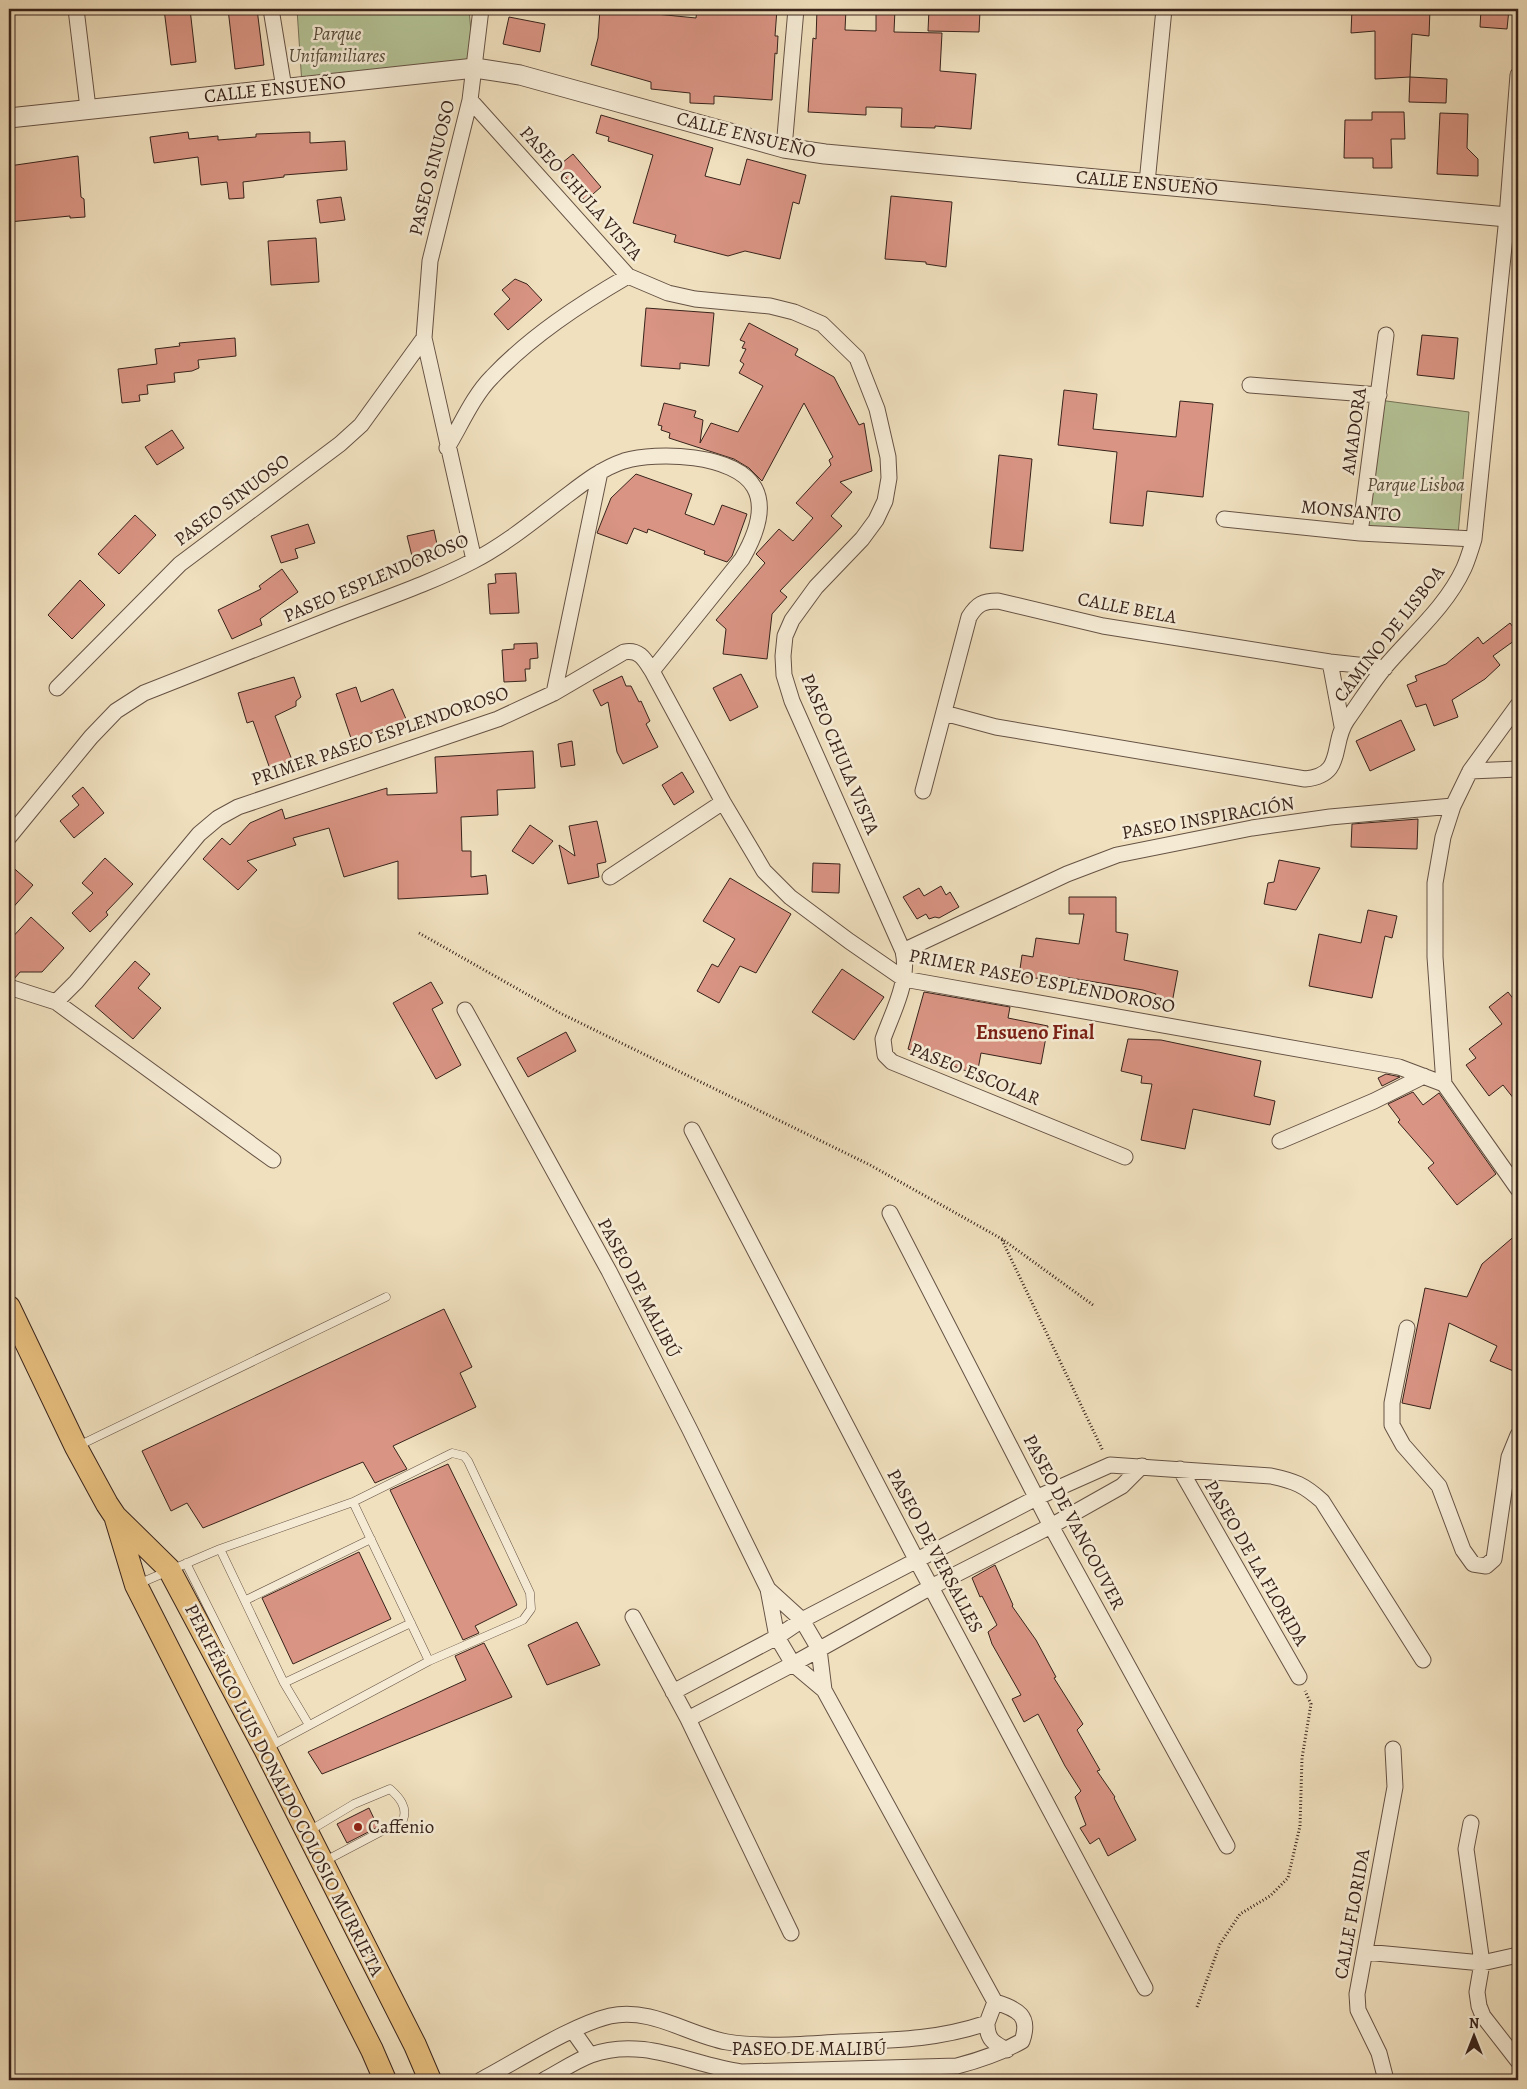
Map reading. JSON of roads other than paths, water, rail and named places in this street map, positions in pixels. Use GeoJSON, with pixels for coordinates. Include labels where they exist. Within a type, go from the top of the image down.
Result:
{"type":"FeatureCollection","features":[{"type":"Feature","properties":{"kind":"main road","name":"PERIFÉRICO LUIS DONALDO COLOSIO MURRIETA"},"geometry":{"type":"LineString","coordinates":[[9,1307],[76,1447],[115,1516],[136,1585],[372,2050],[385,2080]]}},
{"type":"Feature","properties":{"kind":"main road","name":"PERIFÉRICO LUIS DONALDO COLOSIO MURRIETA"},"geometry":{"type":"LineString","coordinates":[[115,1516],[178,1566],[270,1746],[307,1832],[415,2044],[430,2080]]}},
{"type":"Feature","properties":{"kind":"street"},"geometry":{"type":"LineString","coordinates":[[76,9],[88,108]]}},
{"type":"Feature","properties":{"kind":"street"},"geometry":{"type":"LineString","coordinates":[[271,9],[284,88]]}},
{"type":"Feature","properties":{"kind":"street","name":"PASEO SINUOSO"},"geometry":{"type":"LineString","coordinates":[[474,560],[447,448],[424,338],[430,261],[470,100],[481,9]]}},
{"type":"Feature","properties":{"kind":"street"},"geometry":{"type":"LineString","coordinates":[[784,148],[796,9]]}},
{"type":"Feature","properties":{"kind":"street"},"geometry":{"type":"LineString","coordinates":[[1148,183],[1164,9]]}},
{"type":"Feature","properties":{"kind":"street","name":"CALLE ENSUEÑO"},"geometry":{"type":"LineString","coordinates":[[9,118],[88,108],[475,68],[520,75],[784,148],[825,154],[1513,217]]}},
{"type":"Feature","properties":{"kind":"street","name":"CAMINO DE LISBOA"},"geometry":{"type":"LineString","coordinates":[[944,713],[996,727],[1305,779],[1316,778],[1325,774],[1333,765],[1342,726],[1385,668],[1440,607],[1464,569],[1474,539],[1513,217],[1518,75]]}},
{"type":"Feature","properties":{"kind":"street","name":"PASEO CHULA VISTA"},"geometry":{"type":"LineString","coordinates":[[470,100],[628,276],[668,293],[694,299],[770,306],[794,312],[822,324],[842,341],[857,358],[867,379],[877,409],[888,457],[889,478],[885,501],[876,520],[862,539],[816,587],[792,620],[785,636],[782,656],[784,675],[792,701],[904,965]]}},
{"type":"Feature","properties":{"kind":"street"},"geometry":{"type":"LineString","coordinates":[[447,448],[492,377],[536,338],[583,303],[628,276]]}},
{"type":"Feature","properties":{"kind":"street","name":"AMADORA"},"geometry":{"type":"LineString","coordinates":[[1360,533],[1386,335]]}},
{"type":"Feature","properties":{"kind":"street","name":"PASEO SINUOSO"},"geometry":{"type":"LineString","coordinates":[[57,688],[180,564],[340,444],[361,425],[424,338]]}},
{"type":"Feature","properties":{"kind":"street"},"geometry":{"type":"LineString","coordinates":[[1250,385],[1379,395]]}},
{"type":"Feature","properties":{"kind":"street","name":"PASEO ESPLENDOROSO"},"geometry":{"type":"LineString","coordinates":[[9,837],[91,737],[116,711],[144,693],[404,592],[474,560],[506,541],[600,472],[624,461],[639,458],[680,456],[730,468],[747,478],[755,489],[758,519],[754,538],[742,559],[652,671]]}},
{"type":"Feature","properties":{"kind":"street"},"geometry":{"type":"LineString","coordinates":[[554,693],[600,472]]}},
{"type":"Feature","properties":{"kind":"street","name":"MONSANTO"},"geometry":{"type":"LineString","coordinates":[[1224,519],[1360,533],[1474,539]]}},
{"type":"Feature","properties":{"kind":"street","name":"CALLE BELA"},"geometry":{"type":"LineString","coordinates":[[923,791],[969,617],[975,607],[985,601],[998,600],[1103,626],[1330,662],[1385,668]]}},
{"type":"Feature","properties":{"kind":"street","name":"PRIMER PASEO ESPLENDOROSO"},"geometry":{"type":"LineString","coordinates":[[56,1002],[76,982],[199,834],[218,818],[238,806],[498,719],[554,693],[624,652],[630,651],[642,656],[652,671],[723,802],[764,871],[790,897],[849,941],[904,965],[1399,1067],[1444,1084]]}},
{"type":"Feature","properties":{"kind":"street"},"geometry":{"type":"LineString","coordinates":[[1330,662],[1342,726]]}},
{"type":"Feature","properties":{"kind":"street"},"geometry":{"type":"LineString","coordinates":[[1518,705],[1470,771],[1453,806],[1443,837],[1436,883],[1436,957],[1444,1084],[1518,1189]]}},
{"type":"Feature","properties":{"kind":"street"},"geometry":{"type":"LineString","coordinates":[[1470,771],[1518,769]]}},
{"type":"Feature","properties":{"kind":"street"},"geometry":{"type":"LineString","coordinates":[[610,877],[723,802]]}},
{"type":"Feature","properties":{"kind":"street","name":"PASEO INSPIRACIÓN"},"geometry":{"type":"LineString","coordinates":[[904,965],[1067,874],[1117,855],[1252,828],[1330,817],[1453,806]]}},
{"type":"Feature","properties":{"kind":"street","name":"PASEO ESCOLAR"},"geometry":{"type":"LineString","coordinates":[[904,965],[883,1039],[885,1056],[892,1062],[1125,1157]]}},
{"type":"Feature","properties":{"kind":"street"},"geometry":{"type":"LineString","coordinates":[[9,987],[56,1002],[272,1160]]}},
{"type":"Feature","properties":{"kind":"street","name":"PASEO DE MALIBÚ"},"geometry":{"type":"LineString","coordinates":[[466,1010],[610,1271],[768,1589],[777,1637],[793,1664],[824,1690],[995,2002],[1012,2008],[1024,2018],[1026,2029],[1022,2041],[1007,2050],[986,2059],[957,2066],[793,2076],[725,2070],[652,2049],[631,2048],[606,2050],[590,2055],[544,2080]]}},
{"type":"Feature","properties":{"kind":"street"},"geometry":{"type":"LineString","coordinates":[[1280,1141],[1374,1101],[1424,1076]]}},
{"type":"Feature","properties":{"kind":"street","name":"PASEO DE VERSALLES"},"geometry":{"type":"LineString","coordinates":[[692,1130],[917,1561],[1145,1988]]}},
{"type":"Feature","properties":{"kind":"street","name":"PASEO DE VANCOUVER"},"geometry":{"type":"LineString","coordinates":[[890,1213],[1038,1497],[1051,1526],[1227,1846]]}},
{"type":"Feature","properties":{"kind":"street"},"geometry":{"type":"LineString","coordinates":[[1407,1328],[1392,1403],[1392,1425],[1403,1445],[1439,1486],[1463,1550],[1473,1564],[1486,1566],[1494,1559],[1509,1457],[1518,1435]]}},
{"type":"Feature","properties":{"kind":"street","name":"PASEO DE LA FLORIDA"},"geometry":{"type":"LineString","coordinates":[[673,1692],[777,1637],[802,1620],[1038,1497],[1110,1465],[1271,1476],[1291,1480],[1306,1486],[1322,1501],[1423,1660]]}},
{"type":"Feature","properties":{"kind":"street"},"geometry":{"type":"LineString","coordinates":[[688,1719],[793,1664],[931,1587],[1051,1526],[1122,1486],[1142,1466]]}},
{"type":"Feature","properties":{"kind":"street","name":"PASEO DE LA FLORIDA"},"geometry":{"type":"LineString","coordinates":[[1180,1469],[1299,1677]]}},
{"type":"Feature","properties":{"kind":"street","name":"PASEO DE MALIBÚ"},"geometry":{"type":"LineString","coordinates":[[768,1589],[802,1620],[819,1649],[824,1690]]}},
{"type":"Feature","properties":{"kind":"street"},"geometry":{"type":"LineString","coordinates":[[633,1617],[688,1719],[791,1933]]}},
{"type":"Feature","properties":{"kind":"street","name":"CALLE FLORIDA"},"geometry":{"type":"LineString","coordinates":[[1386,2080],[1380,2053],[1358,2010],[1357,1994],[1394,1788],[1394,1749]]}},
{"type":"Feature","properties":{"kind":"street"},"geometry":{"type":"LineString","coordinates":[[1471,1823],[1466,1849],[1482,1963],[1477,1992],[1479,2006],[1483,2016],[1518,2062]]}},
{"type":"Feature","properties":{"kind":"street"},"geometry":{"type":"LineString","coordinates":[[1365,1952],[1482,1963],[1518,1955]]}},
{"type":"Feature","properties":{"kind":"street"},"geometry":{"type":"LineString","coordinates":[[995,2002],[987,2023],[987,2033],[992,2043],[1007,2050]]}},
{"type":"Feature","properties":{"kind":"street","name":"PASEO DE MALIBÚ"},"geometry":{"type":"LineString","coordinates":[[481,2080],[573,2031],[610,2016],[633,2014],[656,2018],[726,2041],[754,2045],[793,2045],[929,2038],[949,2035],[987,2023]]}},
{"type":"Feature","properties":{"kind":"street"},"geometry":{"type":"LineString","coordinates":[[573,2031],[590,2055]]}},
{"type":"Feature","properties":{"kind":"street"},"geometry":{"type":"LineString","coordinates":[[793,2045],[793,2076]]}},
{"type":"Feature","properties":{"kind":"lane"},"geometry":{"type":"LineString","coordinates":[[76,1447],[386,1298]]}},
{"type":"Feature","properties":{"kind":"lane"},"geometry":{"type":"LineString","coordinates":[[136,1585],[220,1549],[353,1502],[452,1453],[464,1456],[530,1593],[531,1609],[523,1620],[429,1660],[270,1746]]}},
{"type":"Feature","properties":{"kind":"lane"},"geometry":{"type":"LineString","coordinates":[[353,1502],[429,1660]]}},
{"type":"Feature","properties":{"kind":"lane"},"geometry":{"type":"LineString","coordinates":[[246,1600],[371,1540]]}},
{"type":"Feature","properties":{"kind":"lane"},"geometry":{"type":"LineString","coordinates":[[220,1549],[284,1683],[309,1725]]}},
{"type":"Feature","properties":{"kind":"lane"},"geometry":{"type":"LineString","coordinates":[[284,1683],[411,1623]]}},
{"type":"Feature","properties":{"kind":"lane"},"geometry":{"type":"LineString","coordinates":[[307,1832],[375,1794],[390,1789],[402,1802],[405,1810],[403,1820],[323,1862]]}},
{"type":"Feature","properties":{"kind":"place","name":"Caffenio"},"geometry":{"type":"Point","coordinates":[358,1827]}},
{"type":"Feature","properties":{"kind":"district","name":"Ensueno Final"},"geometry":{"type":"Point","coordinates":[1035,1032]}},
{"type":"Feature","properties":{"kind":"park label","name":"Parque Unifamiliares"},"geometry":{"type":"Point","coordinates":[337,45]}},
{"type":"Feature","properties":{"kind":"park label","name":"Parque Lisboa"},"geometry":{"type":"Point","coordinates":[1416,485]}}]}
